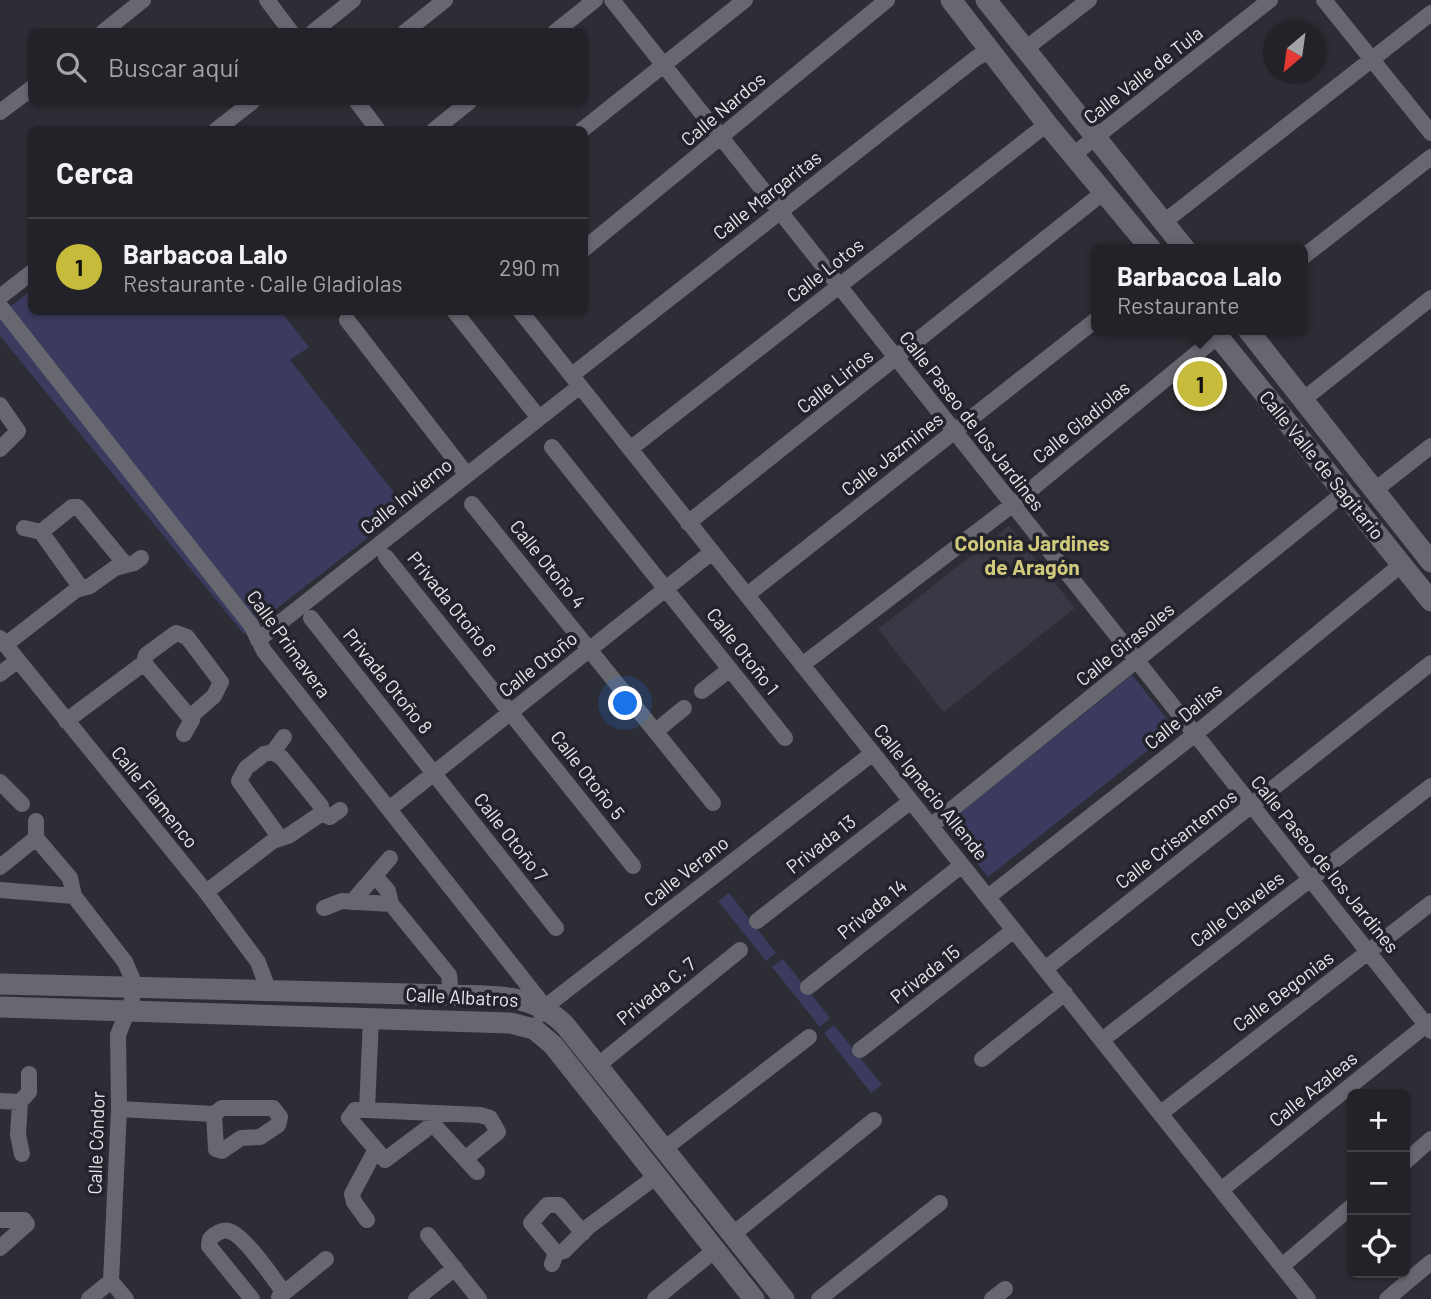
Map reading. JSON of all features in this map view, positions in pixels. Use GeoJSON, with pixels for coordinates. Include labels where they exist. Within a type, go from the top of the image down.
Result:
{"type":"FeatureCollection","features":[{"type":"Feature","properties":{"kind":"street"},"geometry":{"type":"LineString","coordinates":[[108,28],[143,0]]}},
{"type":"Feature","properties":{"kind":"street"},"geometry":{"type":"LineString","coordinates":[[267,0],[288,28]]}},
{"type":"Feature","properties":{"kind":"street"},"geometry":{"type":"LineString","coordinates":[[318,28],[353,0]]}},
{"type":"Feature","properties":{"kind":"street"},"geometry":{"type":"LineString","coordinates":[[410,28],[445,0]]}},
{"type":"Feature","properties":{"kind":"street"},"geometry":{"type":"LineString","coordinates":[[560,28],[595,0]]}},
{"type":"Feature","properties":{"kind":"street","name":"Calle Paseo de los Jardines"},"geometry":{"type":"LineString","coordinates":[[612,0],[1136,663],[1430,1026]]}},
{"type":"Feature","properties":{"kind":"street"},"geometry":{"type":"LineString","coordinates":[[587,126],[745,0]]}},
{"type":"Feature","properties":{"kind":"street","name":"Calle Nardos"},"geometry":{"type":"LineString","coordinates":[[588,246],[887,0]]}},
{"type":"Feature","properties":{"kind":"street"},"geometry":{"type":"LineString","coordinates":[[951,0],[1047,124],[1147,244]]}},
{"type":"Feature","properties":{"kind":"street"},"geometry":{"type":"LineString","coordinates":[[986,0],[1181,244]]}},
{"type":"Feature","properties":{"kind":"street"},"geometry":{"type":"LineString","coordinates":[[1025,49],[1089,0]]}},
{"type":"Feature","properties":{"kind":"street","name":"Calle Valle de Tula"},"geometry":{"type":"LineString","coordinates":[[1073,155],[1270,0]]}},
{"type":"Feature","properties":{"kind":"street"},"geometry":{"type":"LineString","coordinates":[[1324,0],[1431,133]]}},
{"type":"Feature","properties":{"kind":"street"},"geometry":{"type":"LineString","coordinates":[[1164,222],[1431,13]]}},
{"type":"Feature","properties":{"kind":"street","name":"Calle Margaritas"},"geometry":{"type":"LineString","coordinates":[[576,381],[780,212],[976,58],[990,51]]}},
{"type":"Feature","properties":{"kind":"street"},"geometry":{"type":"LineString","coordinates":[[0,112],[28,91]]}},
{"type":"Feature","properties":{"kind":"street"},"geometry":{"type":"LineString","coordinates":[[221,126],[248,105]]}},
{"type":"Feature","properties":{"kind":"street"},"geometry":{"type":"LineString","coordinates":[[358,105],[375,126]]}},
{"type":"Feature","properties":{"kind":"street"},"geometry":{"type":"LineString","coordinates":[[439,126],[465,105]]}},
{"type":"Feature","properties":{"kind":"street","name":"Calle Lotos"},"geometry":{"type":"LineString","coordinates":[[629,449],[1047,124]]}},
{"type":"Feature","properties":{"kind":"street"},"geometry":{"type":"LineString","coordinates":[[1308,253],[1431,157]]}},
{"type":"Feature","properties":{"kind":"street","name":"Calle Lirios"},"geometry":{"type":"LineString","coordinates":[[688,523],[1105,191]]}},
{"type":"Feature","properties":{"kind":"street"},"geometry":{"type":"LineString","coordinates":[[0,297],[28,275]]}},
{"type":"Feature","properties":{"kind":"street"},"geometry":{"type":"LineString","coordinates":[[1304,399],[1431,298]]}},
{"type":"Feature","properties":{"kind":"street","name":"Calle Primavera"},"geometry":{"type":"LineString","coordinates":[[0,306],[545,1007]]}},
{"type":"Feature","properties":{"kind":"street"},"geometry":{"type":"LineString","coordinates":[[457,315],[539,418]]}},
{"type":"Feature","properties":{"kind":"street","name":"Calle Ignacio Allende"},"geometry":{"type":"LineString","coordinates":[[523,315],[1308,1299]]}},
{"type":"Feature","properties":{"kind":"street"},"geometry":{"type":"LineString","coordinates":[[347,320],[467,475]]}},
{"type":"Feature","properties":{"kind":"street","name":"Calle Jazmines"},"geometry":{"type":"LineString","coordinates":[[747,595],[1091,324]]}},
{"type":"Feature","properties":{"kind":"street","name":"Calle Gladiolas"},"geometry":{"type":"LineString","coordinates":[[803,665],[1012,505],[1214,335]]}},
{"type":"Feature","properties":{"kind":"street","name":"Calle Valle de Sagitario"},"geometry":{"type":"LineString","coordinates":[[1218,335],[1431,601]]}},
{"type":"Feature","properties":{"kind":"street","name":"Calle Valle de Sagitario"},"geometry":{"type":"LineString","coordinates":[[1252,335],[1431,562]]}},
{"type":"Feature","properties":{"kind":"street","name":"Calle Invierno"},"geometry":{"type":"LineString","coordinates":[[258,639],[539,418],[576,381]]}},
{"type":"Feature","properties":{"kind":"street"},"geometry":{"type":"LineString","coordinates":[[0,405],[18,431],[0,449]]}},
{"type":"Feature","properties":{"kind":"street"},"geometry":{"type":"LineString","coordinates":[[1376,490],[1431,446]]}},
{"type":"Feature","properties":{"kind":"street","name":"Calle Otoño 1"},"geometry":{"type":"LineString","coordinates":[[552,447],[785,738]]}},
{"type":"Feature","properties":{"kind":"street","name":"Calle Girasoles"},"geometry":{"type":"LineString","coordinates":[[931,826],[1344,493]]}},
{"type":"Feature","properties":{"kind":"street","name":"Calle Otoño 4"},"geometry":{"type":"LineString","coordinates":[[472,504],[713,803]]}},
{"type":"Feature","properties":{"kind":"street"},"geometry":{"type":"LineString","coordinates":[[3,642],[81,588],[95,584],[116,568],[133,561],[78,507],[72,507],[41,532]]}},
{"type":"Feature","properties":{"kind":"street"},"geometry":{"type":"LineString","coordinates":[[23,528],[41,532],[81,588]]}},
{"type":"Feature","properties":{"kind":"street","name":"Calle Otoño"},"geometry":{"type":"LineString","coordinates":[[389,809],[433,771],[591,650],[712,552]]}},
{"type":"Feature","properties":{"kind":"street","name":"Privada Otoño 6"},"geometry":{"type":"LineString","coordinates":[[386,557],[511,711]]}},
{"type":"Feature","properties":{"kind":"street","name":"Calle Dalias"},"geometry":{"type":"LineString","coordinates":[[988,897],[1194,735],[1402,564]]}},
{"type":"Feature","properties":{"kind":"street","name":"Privada Otoño 8"},"geometry":{"type":"LineString","coordinates":[[311,618],[433,771]]}},
{"type":"Feature","properties":{"kind":"street"},"geometry":{"type":"LineString","coordinates":[[66,722],[144,663],[146,655],[172,634],[187,637],[221,682],[214,696],[190,717]]}},
{"type":"Feature","properties":{"kind":"street","name":"Calle Flamenco"},"geometry":{"type":"LineString","coordinates":[[3,642],[206,892],[258,962],[268,989]]}},
{"type":"Feature","properties":{"kind":"street"},"geometry":{"type":"LineString","coordinates":[[0,674],[17,661]]}},
{"type":"Feature","properties":{"kind":"street"},"geometry":{"type":"LineString","coordinates":[[144,663],[190,717],[193,723],[184,734]]}},
{"type":"Feature","properties":{"kind":"street","name":"Calle Crisantemos"},"geometry":{"type":"LineString","coordinates":[[1045,969],[1431,663]]}},
{"type":"Feature","properties":{"kind":"street"},"geometry":{"type":"LineString","coordinates":[[702,691],[730,669]]}},
{"type":"Feature","properties":{"kind":"street"},"geometry":{"type":"LineString","coordinates":[[656,732],[684,708]]}},
{"type":"Feature","properties":{"kind":"street","name":"Calle Otoño 5"},"geometry":{"type":"LineString","coordinates":[[511,711],[633,866]]}},
{"type":"Feature","properties":{"kind":"street"},"geometry":{"type":"LineString","coordinates":[[280,838],[239,781],[246,768],[264,754],[273,752],[284,737]]}},
{"type":"Feature","properties":{"kind":"street"},"geometry":{"type":"LineString","coordinates":[[273,752],[282,758],[321,806],[321,813]]}},
{"type":"Feature","properties":{"kind":"street","name":"Calle Verano"},"geometry":{"type":"LineString","coordinates":[[534,1029],[545,1007],[873,753]]}},
{"type":"Feature","properties":{"kind":"street","name":"Calle Otoño 7"},"geometry":{"type":"LineString","coordinates":[[433,771],[556,928]]}},
{"type":"Feature","properties":{"kind":"street"},"geometry":{"type":"LineString","coordinates":[[0,782],[22,804]]}},
{"type":"Feature","properties":{"kind":"street","name":"Calle Claveles"},"geometry":{"type":"LineString","coordinates":[[1102,1040],[1431,786]]}},
{"type":"Feature","properties":{"kind":"street","name":"Privada 13"},"geometry":{"type":"LineString","coordinates":[[757,921],[911,801]]}},
{"type":"Feature","properties":{"kind":"street"},"geometry":{"type":"LineString","coordinates":[[321,813],[330,817],[340,810]]}},
{"type":"Feature","properties":{"kind":"street"},"geometry":{"type":"LineString","coordinates":[[206,892],[280,838],[321,813]]}},
{"type":"Feature","properties":{"kind":"street"},"geometry":{"type":"LineString","coordinates":[[36,821],[36,838],[69,878],[74,896],[125,962],[133,987]]}},
{"type":"Feature","properties":{"kind":"street"},"geometry":{"type":"LineString","coordinates":[[0,867],[36,838]]}},
{"type":"Feature","properties":{"kind":"street"},"geometry":{"type":"LineString","coordinates":[[352,902],[390,858]]}},
{"type":"Feature","properties":{"kind":"street","name":"Privada 14"},"geometry":{"type":"LineString","coordinates":[[808,987],[962,865]]}},
{"type":"Feature","properties":{"kind":"street"},"geometry":{"type":"LineString","coordinates":[[376,877],[388,891],[391,904],[449,975],[451,995]]}},
{"type":"Feature","properties":{"kind":"street"},"geometry":{"type":"LineString","coordinates":[[0,890],[74,896]]}},
{"type":"Feature","properties":{"kind":"street"},"geometry":{"type":"LineString","coordinates":[[324,908],[335,902],[391,904]]}},
{"type":"Feature","properties":{"kind":"street","name":"Calle Begonias"},"geometry":{"type":"LineString","coordinates":[[1161,1113],[1431,903]]}},
{"type":"Feature","properties":{"kind":"street","name":"Privada 15"},"geometry":{"type":"LineString","coordinates":[[860,1050],[1014,930]]}},
{"type":"Feature","properties":{"kind":"street","name":"Privada C. 7"},"geometry":{"type":"LineString","coordinates":[[597,1066],[740,950]]}},
{"type":"Feature","properties":{"kind":"street","name":"Calle Albatros"},"geometry":{"type":"LineString","coordinates":[[0,984],[451,995],[511,998],[545,1007],[565,1025],[784,1299]]}},
{"type":"Feature","properties":{"kind":"street","name":"Calle Cóndor"},"geometry":{"type":"LineString","coordinates":[[111,1281],[119,1110],[118,1035],[129,1012],[133,987]]}},
{"type":"Feature","properties":{"kind":"street"},"geometry":{"type":"LineString","coordinates":[[982,1059],[1065,993]]}},
{"type":"Feature","properties":{"kind":"street","name":"Calle Albatros"},"geometry":{"type":"LineString","coordinates":[[0,1007],[510,1023],[534,1029],[553,1045],[754,1299]]}},
{"type":"Feature","properties":{"kind":"street"},"geometry":{"type":"LineString","coordinates":[[367,1110],[371,1018]]}},
{"type":"Feature","properties":{"kind":"street","name":"Calle Azaleas"},"geometry":{"type":"LineString","coordinates":[[1222,1190],[1430,1026]]}},
{"type":"Feature","properties":{"kind":"street"},"geometry":{"type":"LineString","coordinates":[[664,1149],[809,1037]]}},
{"type":"Feature","properties":{"kind":"street"},"geometry":{"type":"LineString","coordinates":[[22,1154],[18,1135],[20,1102],[29,1092],[29,1074]]}},
{"type":"Feature","properties":{"kind":"street"},"geometry":{"type":"LineString","coordinates":[[0,1101],[20,1102]]}},
{"type":"Feature","properties":{"kind":"street"},"geometry":{"type":"LineString","coordinates":[[119,1110],[214,1114]]}},
{"type":"Feature","properties":{"kind":"street"},"geometry":{"type":"LineString","coordinates":[[433,1119],[388,1159],[381,1158],[349,1118],[352,1111],[367,1110],[433,1119],[480,1115],[493,1120],[498,1130],[496,1135],[465,1159]]}},
{"type":"Feature","properties":{"kind":"street"},"geometry":{"type":"LineString","coordinates":[[433,1119],[477,1172]]}},
{"type":"Feature","properties":{"kind":"street"},"geometry":{"type":"LineString","coordinates":[[732,1235],[874,1120]]}},
{"type":"Feature","properties":{"kind":"street"},"geometry":{"type":"LineString","coordinates":[[0,1134],[18,1135]]}},
{"type":"Feature","properties":{"kind":"street"},"geometry":{"type":"LineString","coordinates":[[1410,1157],[1431,1139]]}},
{"type":"Feature","properties":{"kind":"street"},"geometry":{"type":"LineString","coordinates":[[367,1220],[354,1202],[352,1194],[375,1151]]}},
{"type":"Feature","properties":{"kind":"street"},"geometry":{"type":"LineString","coordinates":[[583,1233],[559,1205],[547,1205],[531,1223],[554,1258],[658,1175]]}},
{"type":"Feature","properties":{"kind":"street"},"geometry":{"type":"LineString","coordinates":[[819,1299],[940,1203]]}},
{"type":"Feature","properties":{"kind":"street"},"geometry":{"type":"LineString","coordinates":[[1282,1266],[1347,1210]]}},
{"type":"Feature","properties":{"kind":"street"},"geometry":{"type":"LineString","coordinates":[[0,1220],[24,1220],[27,1224],[0,1248]]}},
{"type":"Feature","properties":{"kind":"street"},"geometry":{"type":"LineString","coordinates":[[252,1299],[209,1246],[210,1240],[219,1232],[229,1231],[241,1239],[281,1296],[326,1259]]}},
{"type":"Feature","properties":{"kind":"street"},"geometry":{"type":"LineString","coordinates":[[428,1234],[479,1299]]}},
{"type":"Feature","properties":{"kind":"street"},"geometry":{"type":"LineString","coordinates":[[655,1299],[715,1250]]}},
{"type":"Feature","properties":{"kind":"street"},"geometry":{"type":"LineString","coordinates":[[1387,1299],[1431,1262]]}},
{"type":"Feature","properties":{"kind":"street"},"geometry":{"type":"LineString","coordinates":[[416,1299],[454,1268]]}},
{"type":"Feature","properties":{"kind":"street"},"geometry":{"type":"LineString","coordinates":[[89,1299],[111,1281],[126,1299]]}},
{"type":"Feature","properties":{"kind":"shaded area"},"geometry":{"type":"Polygon","coordinates":[[[28,293],[28,315],[283,315],[309,347],[290,360],[406,508],[244,634],[0,336],[0,314],[28,293]]]}},
{"type":"Feature","properties":{"kind":"shaded area"},"geometry":{"type":"Polygon","coordinates":[[[1009,526],[1075,608],[944,712],[878,629],[1009,526]]]}},
{"type":"Feature","properties":{"kind":"shaded area"},"geometry":{"type":"Polygon","coordinates":[[[1132,675],[1175,729],[988,877],[946,824],[1132,675]]]}},
{"type":"Feature","properties":{"kind":"shaded area"},"geometry":{"type":"Polygon","coordinates":[[[729,893],[776,953],[766,961],[718,901],[729,893]]]}},
{"type":"Feature","properties":{"kind":"shaded area"},"geometry":{"type":"Polygon","coordinates":[[[783,959],[830,1018],[820,1027],[772,967],[783,959]]]}},
{"type":"Feature","properties":{"kind":"shaded area"},"geometry":{"type":"Polygon","coordinates":[[[834,1025],[882,1085],[871,1093],[824,1033],[834,1025]]]}},
{"type":"Feature","properties":{"kind":"place","name":"Barbacoa Lalo"},"geometry":{"type":"Point","coordinates":[1200,384]}},
{"type":"Feature","properties":{"kind":"district","name":"Colonia Jardines de Aragón"},"geometry":{"type":"Point","coordinates":[1032,556]}}]}
